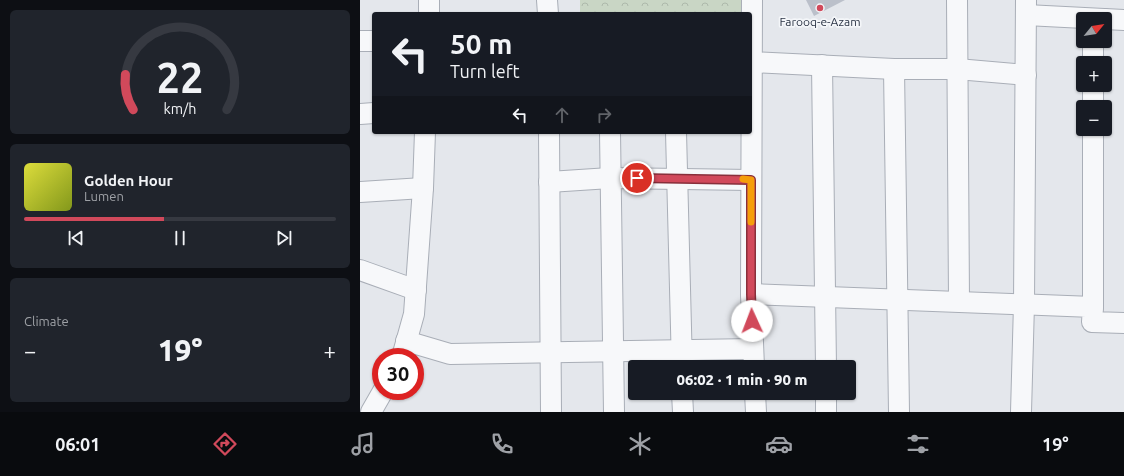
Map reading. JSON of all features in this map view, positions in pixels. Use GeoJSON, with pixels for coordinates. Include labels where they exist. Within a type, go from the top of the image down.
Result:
{"type":"FeatureCollection","features":[{"type":"Feature","properties":{"kind":"street"},"geometry":{"type":"LineString","coordinates":[[429,0],[429,12]]}},
{"type":"Feature","properties":{"kind":"street"},"geometry":{"type":"LineString","coordinates":[[548,0],[548,12]]}},
{"type":"Feature","properties":{"kind":"street"},"geometry":{"type":"LineString","coordinates":[[752,0],[752,12]]}},
{"type":"Feature","properties":{"kind":"street"},"geometry":{"type":"LineString","coordinates":[[957,0],[959,301]]}},
{"type":"Feature","properties":{"kind":"street"},"geometry":{"type":"LineString","coordinates":[[1022,412],[1026,8],[1076,16]]}},
{"type":"Feature","properties":{"kind":"street"},"geometry":{"type":"LineString","coordinates":[[1112,20],[1124,20]]}},
{"type":"Feature","properties":{"kind":"street"},"geometry":{"type":"LineString","coordinates":[[360,41],[372,41]]}},
{"type":"Feature","properties":{"kind":"street"},"geometry":{"type":"LineString","coordinates":[[752,62],[894,69],[957,69],[1026,75]]}},
{"type":"Feature","properties":{"kind":"street"},"geometry":{"type":"LineString","coordinates":[[822,65],[826,360]]}},
{"type":"Feature","properties":{"kind":"street"},"geometry":{"type":"LineString","coordinates":[[894,69],[900,412]]}},
{"type":"Feature","properties":{"kind":"street"},"geometry":{"type":"LineString","coordinates":[[360,114],[372,114]]}},
{"type":"Feature","properties":{"kind":"street"},"geometry":{"type":"LineString","coordinates":[[404,348],[414,314],[423,188],[425,134]]}},
{"type":"Feature","properties":{"kind":"street"},"geometry":{"type":"LineString","coordinates":[[549,134],[552,412]]}},
{"type":"Feature","properties":{"kind":"street"},"geometry":{"type":"LineString","coordinates":[[610,134],[614,412]]}},
{"type":"Feature","properties":{"kind":"street"},"geometry":{"type":"LineString","coordinates":[[676,134],[681,358]]}},
{"type":"Feature","properties":{"kind":"street"},"geometry":{"type":"LineString","coordinates":[[424,351],[450,354],[613,351],[681,358],[754,358],[751,294],[751,134]]}},
{"type":"Feature","properties":{"kind":"street"},"geometry":{"type":"LineString","coordinates":[[1093,136],[1092,322],[1124,323]]}},
{"type":"Feature","properties":{"kind":"street"},"geometry":{"type":"LineString","coordinates":[[549,182],[610,178],[751,180]]}},
{"type":"Feature","properties":{"kind":"street"},"geometry":{"type":"LineString","coordinates":[[360,192],[423,188]]}},
{"type":"Feature","properties":{"kind":"street"},"geometry":{"type":"LineString","coordinates":[[360,270],[416,290]]}},
{"type":"Feature","properties":{"kind":"street"},"geometry":{"type":"LineString","coordinates":[[751,294],[1093,307]]}},
{"type":"Feature","properties":{"kind":"street"},"geometry":{"type":"LineString","coordinates":[[371,412],[378,400]]}},
{"type":"Feature","properties":{"kind":"street"},"geometry":{"type":"LineString","coordinates":[[682,400],[683,412]]}},
{"type":"Feature","properties":{"kind":"street"},"geometry":{"type":"LineString","coordinates":[[755,400],[756,412]]}},
{"type":"Feature","properties":{"kind":"street"},"geometry":{"type":"LineString","coordinates":[[826,400],[826,412]]}},
{"type":"Feature","properties":{"kind":"green space"},"geometry":{"type":"Polygon","coordinates":[[[580,0],[752,0],[750,12],[580,12],[580,0]]]}},
{"type":"Feature","properties":{"kind":"building","name":"Farooq-e-Azam"},"geometry":{"type":"Polygon","coordinates":[[[806,0],[845,0],[814,16],[806,0]]]}},
{"type":"Feature","properties":{"kind":"slow traffic"},"geometry":{"type":"LineString","coordinates":[[743,179],[751,180],[751,222]]}},
{"type":"Feature","properties":{"kind":"place","name":"Farooq-e-Azam"},"geometry":{"type":"Point","coordinates":[820,8]}},
{"type":"Feature","properties":{"kind":"route"},"geometry":{"type":"LineString","coordinates":[[637,178],[751,180],[752,321]]}}]}
